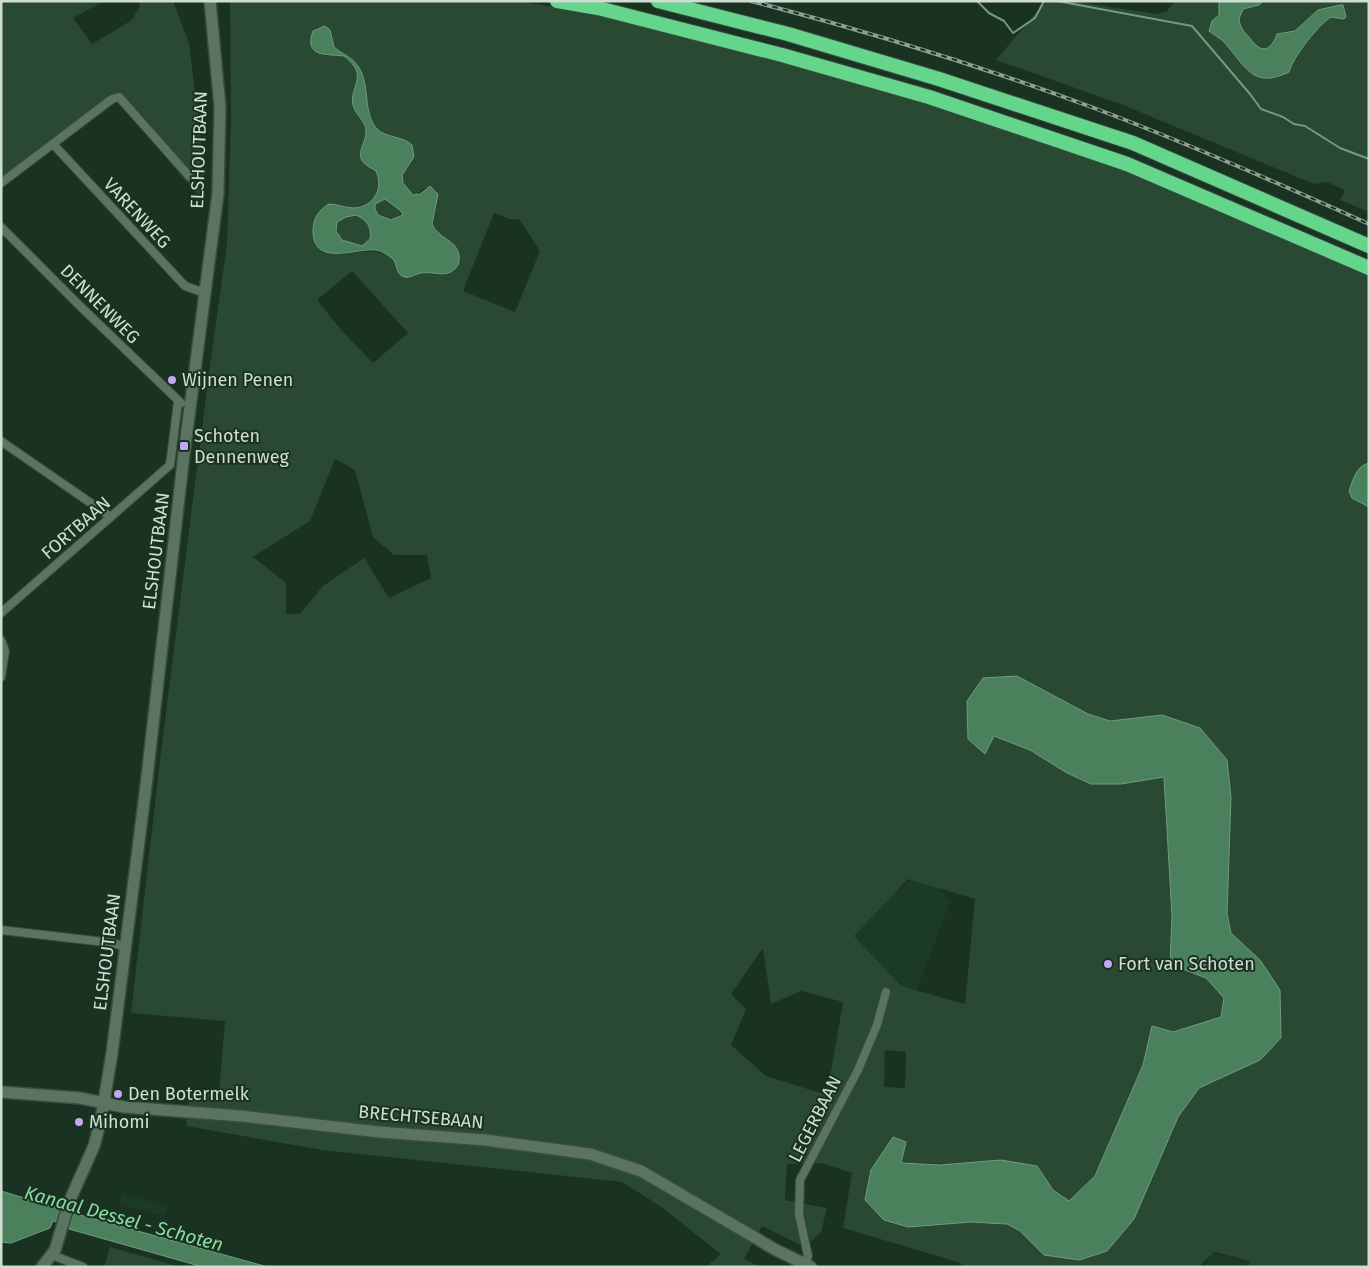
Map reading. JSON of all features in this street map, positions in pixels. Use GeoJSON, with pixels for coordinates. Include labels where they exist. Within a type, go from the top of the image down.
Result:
{"type":"FeatureCollection","features":[{"type":"Feature","properties":{"kind":"highway"},"geometry":{"type":"LineString","coordinates":[[557,1],[598,8],[782,54],[929,97],[1127,164],[1369,268]]}},
{"type":"Feature","properties":{"kind":"highway"},"geometry":{"type":"LineString","coordinates":[[658,1],[788,34],[939,78],[1132,144],[1369,246]]}},
{"type":"Feature","properties":{"kind":"main road","name":"ELSHOUTBAAN"},"geometry":{"type":"LineString","coordinates":[[42,1267],[52,1255],[61,1235],[70,1202],[94,1146],[104,1103],[125,946],[190,405],[218,193],[220,90],[210,1]]}},
{"type":"Feature","properties":{"kind":"main road","name":"BRECHTSEBAAN"},"geometry":{"type":"LineString","coordinates":[[1,1092],[80,1098],[104,1103],[379,1132],[484,1140],[590,1154],[640,1171],[776,1250],[808,1265]]}},
{"type":"Feature","properties":{"kind":"street"},"geometry":{"type":"LineString","coordinates":[[1,183],[112,99],[119,97],[189,176]]}},
{"type":"Feature","properties":{"kind":"street","name":"VARENWEG"},"geometry":{"type":"LineString","coordinates":[[53,144],[185,286],[205,293]]}},
{"type":"Feature","properties":{"kind":"street","name":"DENNENWEG"},"geometry":{"type":"LineString","coordinates":[[1,227],[178,402]]}},
{"type":"Feature","properties":{"kind":"street"},"geometry":{"type":"LineString","coordinates":[[178,402],[190,405]]}},
{"type":"Feature","properties":{"kind":"street","name":"FORTBAAN"},"geometry":{"type":"LineString","coordinates":[[1,613],[170,464],[178,402]]}},
{"type":"Feature","properties":{"kind":"street"},"geometry":{"type":"LineString","coordinates":[[1,441],[111,517]]}},
{"type":"Feature","properties":{"kind":"street"},"geometry":{"type":"LineString","coordinates":[[1,640],[5,651],[1,677]]}},
{"type":"Feature","properties":{"kind":"street"},"geometry":{"type":"LineString","coordinates":[[1,930],[125,946]]}},
{"type":"Feature","properties":{"kind":"street","name":"LEGERBAAN"},"geometry":{"type":"LineString","coordinates":[[808,1265],[808,1256],[799,1214],[800,1180],[869,1046],[886,992]]}},
{"type":"Feature","properties":{"kind":"street"},"geometry":{"type":"LineString","coordinates":[[52,1255],[83,1267]]}},
{"type":"Feature","properties":{"kind":"shaded area"},"geometry":{"type":"Polygon","coordinates":[[[1,1],[104,1],[73,18],[92,44],[132,20],[140,6],[138,1],[173,1],[189,43],[202,150],[205,203],[171,164],[121,94],[51,139],[1,179],[1,1]]]}},
{"type":"Feature","properties":{"kind":"shaded area"},"geometry":{"type":"Polygon","coordinates":[[[230,1],[519,1],[596,14],[780,61],[927,103],[1124,170],[1369,275],[1369,463],[1365,464],[1352,498],[1369,507],[1369,1267],[1249,1267],[1249,1261],[1214,1252],[1199,1267],[962,1267],[961,1263],[843,1228],[852,1173],[822,1163],[787,1164],[785,1200],[827,1208],[821,1232],[805,1247],[762,1226],[744,1259],[761,1267],[706,1267],[721,1254],[660,1206],[622,1182],[322,1150],[186,1126],[190,1090],[219,1094],[225,1021],[131,1013],[161,752],[227,244],[231,120],[230,1]],[[322,27],[313,31],[325,56],[344,56],[352,64],[357,75],[358,81],[353,93],[357,114],[362,119],[366,133],[361,151],[367,165],[376,171],[379,187],[377,195],[372,202],[352,208],[339,205],[313,233],[320,245],[328,252],[337,254],[382,253],[393,259],[398,271],[409,278],[420,273],[441,275],[458,265],[459,257],[455,246],[435,230],[432,224],[438,194],[436,190],[426,187],[416,195],[409,193],[401,178],[412,162],[406,141],[380,132],[375,127],[369,112],[362,74],[350,58],[334,47],[330,30],[322,27]],[[494,213],[463,291],[515,312],[540,251],[519,219],[509,219],[494,213]],[[352,271],[317,300],[342,331],[373,363],[408,333],[352,271]],[[335,459],[310,521],[253,557],[286,583],[286,614],[300,614],[323,586],[364,558],[389,598],[431,578],[427,555],[394,555],[373,537],[355,470],[335,459]],[[1017,676],[986,754],[994,736],[1030,750],[1067,773],[1091,784],[1121,784],[1164,777],[1172,916],[1170,964],[1206,978],[1224,998],[1221,1017],[1173,1032],[1152,1027],[1143,1065],[1095,1176],[1068,1201],[1053,1190],[1037,1166],[900,1163],[906,1142],[893,1137],[908,1227],[960,1222],[1000,1223],[1009,1225],[1019,1231],[1045,1255],[1178,1117],[1199,1087],[1222,1076],[1260,960],[1231,933],[1227,914],[1231,797],[1227,760],[1200,728],[1162,715],[1110,721],[1088,714],[1017,676]],[[908,879],[854,936],[901,986],[965,1004],[975,899],[908,879]],[[763,948],[731,994],[746,1009],[731,1045],[766,1076],[827,1095],[843,1002],[801,991],[771,1004],[763,948]],[[885,1050],[884,1087],[905,1088],[906,1052],[885,1050]]]}},
{"type":"Feature","properties":{"kind":"shaded area"},"geometry":{"type":"Polygon","coordinates":[[[1046,1],[1070,1],[1157,14],[1166,12],[1175,1],[1369,1],[1369,212],[1340,200],[1345,190],[1327,182],[1314,184],[1123,105],[996,60],[1046,1]]]}},
{"type":"Feature","properties":{"kind":"shaded area"},"geometry":{"type":"Polygon","coordinates":[[[1219,1],[1263,1],[1259,5],[1243,9],[1239,19],[1246,34],[1257,46],[1264,49],[1273,43],[1277,34],[1295,31],[1318,10],[1343,5],[1346,17],[1344,19],[1331,17],[1326,21],[1301,50],[1289,72],[1276,77],[1266,78],[1250,72],[1224,42],[1209,31],[1212,21],[1219,15],[1219,1]]]}},
{"type":"Feature","properties":{"kind":"shaded area"},"geometry":{"type":"Polygon","coordinates":[[[325,26],[330,30],[334,47],[353,60],[358,66],[364,81],[372,122],[377,129],[412,145],[414,157],[402,175],[403,183],[413,195],[420,194],[430,186],[438,194],[432,224],[435,230],[455,246],[458,251],[458,265],[454,270],[446,274],[421,273],[405,277],[400,275],[393,259],[380,251],[367,250],[336,253],[327,252],[319,248],[315,241],[313,229],[316,217],[322,209],[329,204],[353,208],[367,204],[375,196],[379,184],[376,171],[366,165],[361,159],[366,132],[365,125],[354,108],[352,101],[357,77],[356,71],[344,56],[319,53],[314,50],[311,46],[313,31],[325,26]],[[385,199],[375,204],[378,215],[391,220],[403,215],[401,211],[385,199]],[[356,215],[346,217],[337,222],[336,231],[342,240],[362,246],[370,239],[370,231],[366,222],[356,215]]]}},
{"type":"Feature","properties":{"kind":"shaded area"},"geometry":{"type":"Polygon","coordinates":[[[385,199],[401,211],[403,215],[391,220],[378,215],[374,209],[375,204],[385,199]]]}},
{"type":"Feature","properties":{"kind":"shaded area"},"geometry":{"type":"Polygon","coordinates":[[[356,215],[366,222],[370,231],[370,239],[362,246],[342,240],[336,231],[337,222],[346,217],[356,215]]]}},
{"type":"Feature","properties":{"kind":"shaded area"},"geometry":{"type":"Polygon","coordinates":[[[1369,463],[1369,507],[1352,498],[1349,491],[1358,470],[1369,463]]]}},
{"type":"Feature","properties":{"kind":"shaded area"},"geometry":{"type":"Polygon","coordinates":[[[1017,676],[1088,714],[1110,721],[1162,715],[1200,728],[1227,760],[1231,797],[1227,914],[1231,933],[1260,960],[1280,990],[1281,1038],[1260,1060],[1199,1088],[1178,1117],[1134,1219],[1107,1251],[1079,1260],[1044,1255],[1020,1231],[1007,1224],[971,1222],[908,1227],[884,1220],[865,1200],[871,1170],[893,1137],[906,1142],[901,1163],[940,1165],[1001,1160],[1037,1166],[1053,1190],[1069,1201],[1095,1176],[1143,1065],[1152,1026],[1173,1032],[1221,1017],[1224,998],[1206,978],[1170,964],[1172,916],[1164,777],[1121,784],[1091,784],[1067,773],[1030,750],[994,736],[985,754],[968,739],[967,701],[983,678],[1017,676]]]}},
{"type":"Feature","properties":{"kind":"shaded area"},"geometry":{"type":"Polygon","coordinates":[[[925,870],[950,902],[915,995],[900,991],[851,934],[874,908],[925,870]]]}},
{"type":"Feature","properties":{"kind":"shaded area"},"geometry":{"type":"Polygon","coordinates":[[[1,1191],[54,1207],[60,1203],[77,1208],[80,1215],[268,1267],[203,1267],[69,1229],[69,1225],[53,1221],[50,1228],[11,1243],[1,1242],[1,1191]]]}},
{"type":"Feature","properties":{"kind":"shaded area"},"geometry":{"type":"Polygon","coordinates":[[[122,1194],[168,1206],[165,1216],[119,1204],[122,1194]]]}},
{"type":"Feature","properties":{"kind":"shaded area"},"geometry":{"type":"Polygon","coordinates":[[[110,1247],[180,1267],[104,1267],[110,1247]]]}},
{"type":"Feature","properties":{"kind":"shaded area"},"geometry":{"type":"Polygon","coordinates":[[[1210,1252],[1250,1263],[1249,1267],[1206,1267],[1210,1252]]]}},
{"type":"Feature","properties":{"kind":"waterway"},"geometry":{"type":"LineString","coordinates":[[977,1],[989,13],[1004,21],[1013,33],[1035,18],[1044,1]]}},
{"type":"Feature","properties":{"kind":"waterway"},"geometry":{"type":"LineString","coordinates":[[1057,1],[1192,26],[1261,109],[1283,117],[1294,124],[1305,126],[1340,148],[1369,159]]}},
{"type":"Feature","properties":{"kind":"railway"},"geometry":{"type":"LineString","coordinates":[[751,1],[838,24],[924,50],[1052,93],[1198,149],[1369,224]]}},
{"type":"Feature","properties":{"kind":"place","name":"Wijnen Penen"},"geometry":{"type":"Point","coordinates":[172,380]}},
{"type":"Feature","properties":{"kind":"place","name":"Schoten Dennenweg"},"geometry":{"type":"Point","coordinates":[184,446]}},
{"type":"Feature","properties":{"kind":"place","name":"Fort van Schoten"},"geometry":{"type":"Point","coordinates":[1108,964]}},
{"type":"Feature","properties":{"kind":"place","name":"Den Botermelk"},"geometry":{"type":"Point","coordinates":[118,1094]}},
{"type":"Feature","properties":{"kind":"place","name":"Mihomi"},"geometry":{"type":"Point","coordinates":[79,1122]}},
{"type":"Feature","properties":{"kind":"water label","name":"Kanaal Dessel - Schoten"},"geometry":{"type":"Point","coordinates":[124,1218]}}]}
